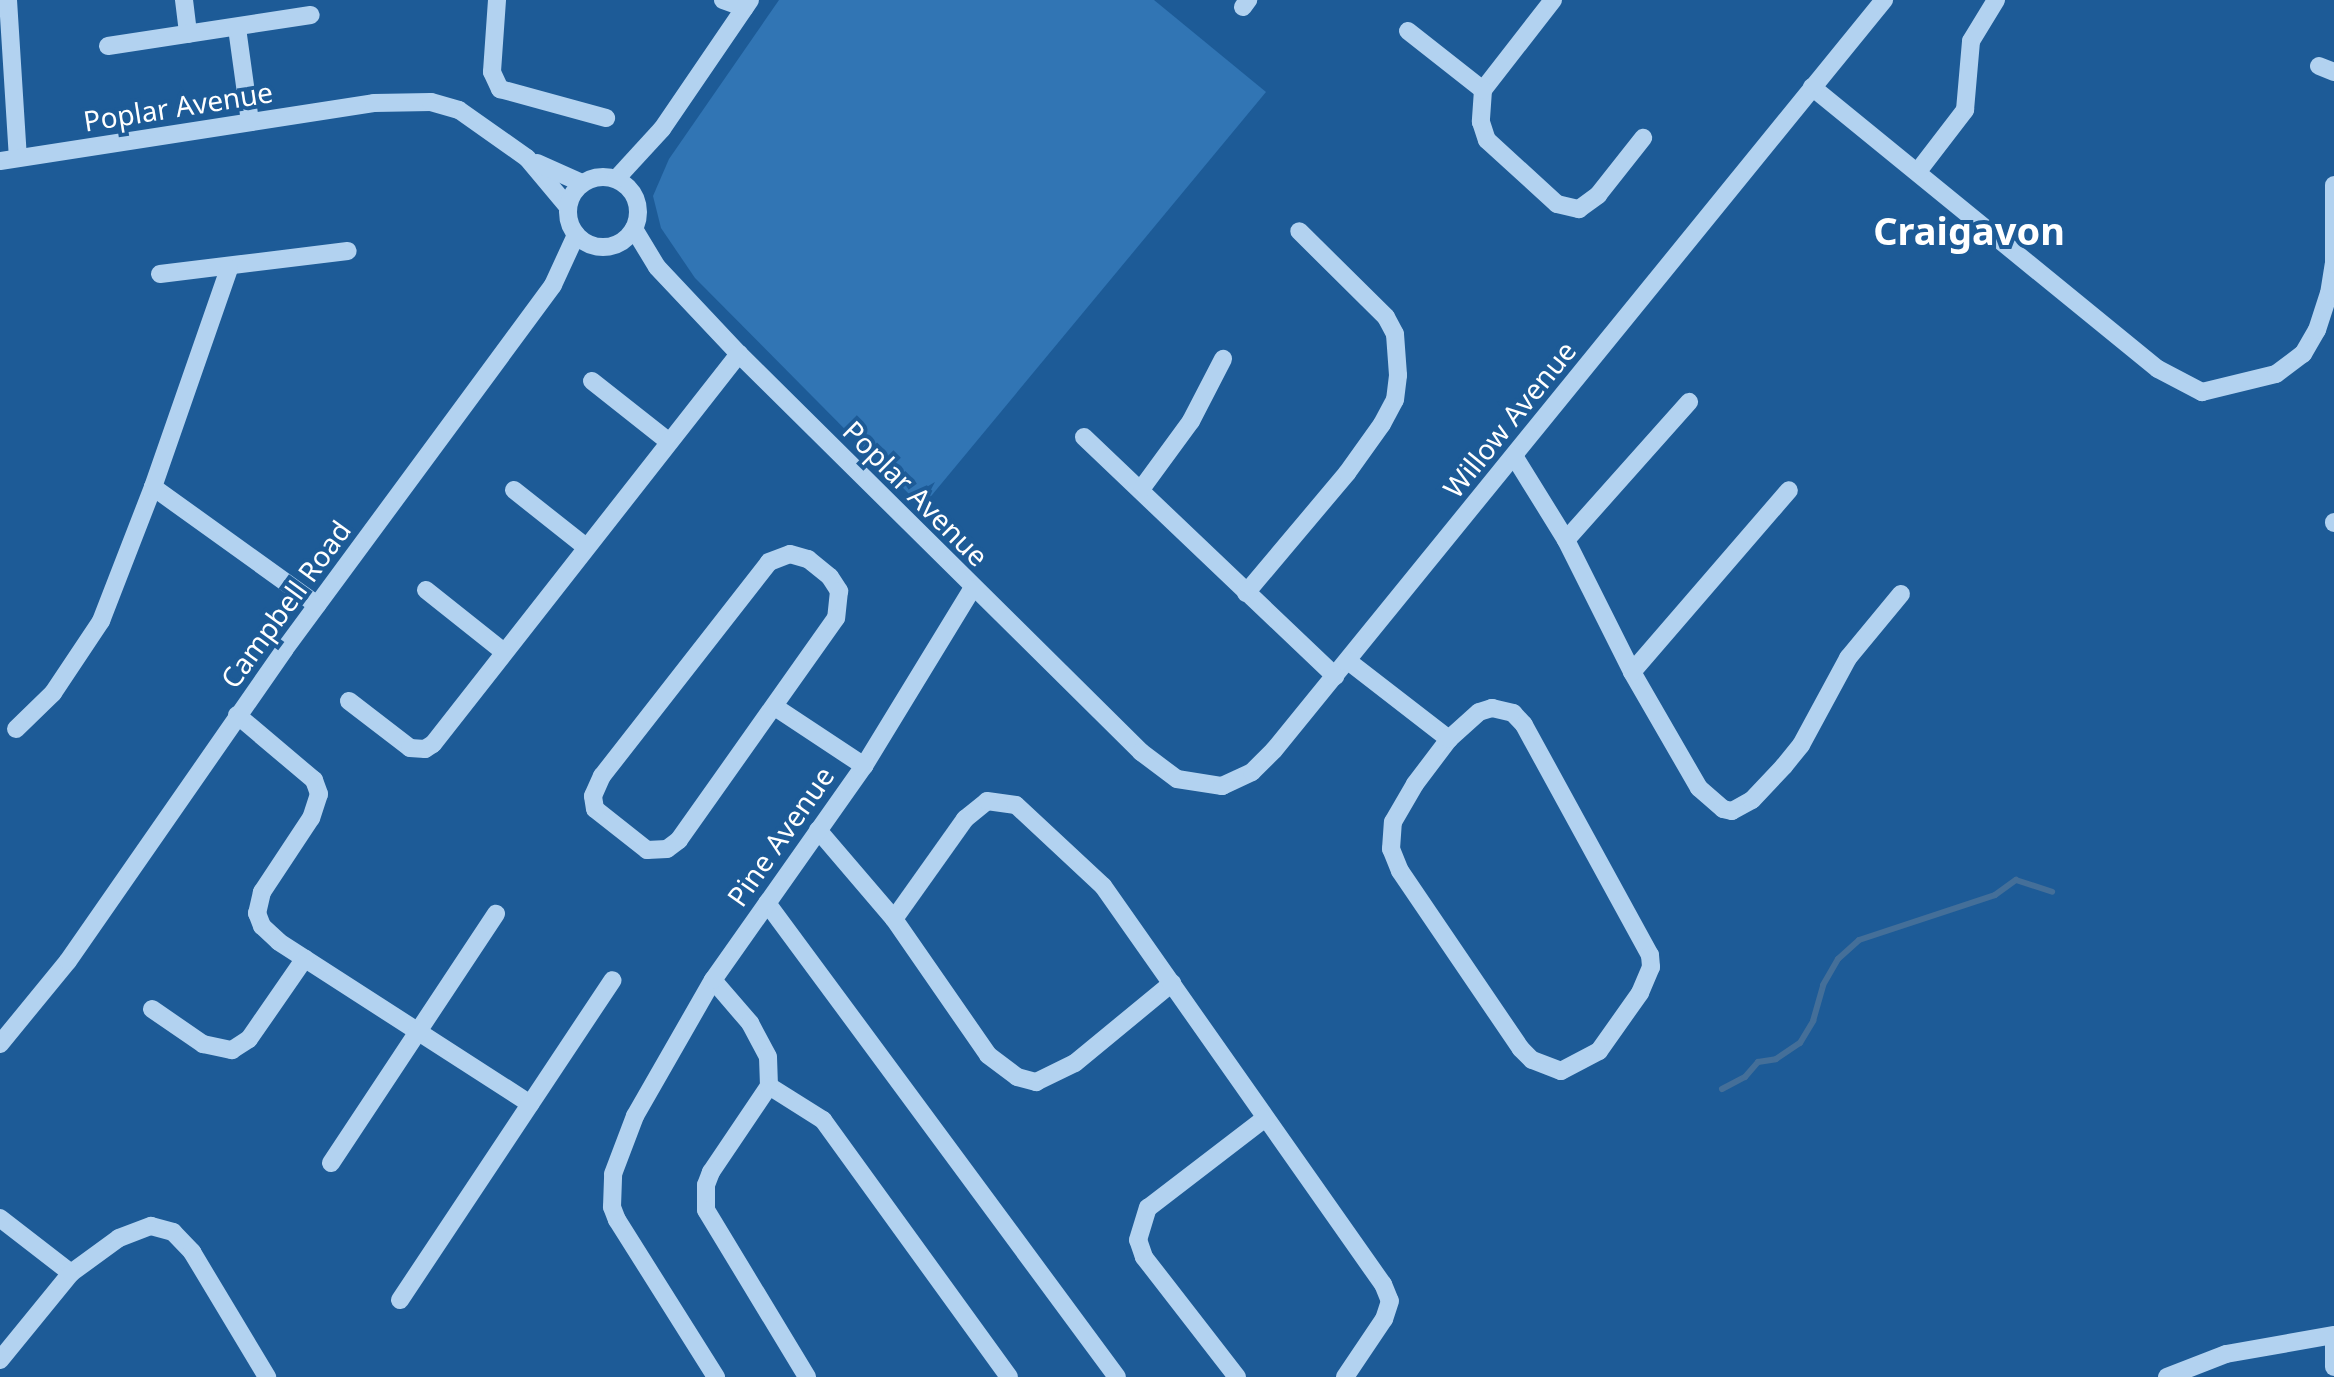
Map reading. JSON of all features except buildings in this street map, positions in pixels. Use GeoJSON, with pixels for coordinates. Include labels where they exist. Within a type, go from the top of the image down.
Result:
{"type":"FeatureCollection","features":[{"type":"Feature","properties":{"kind":"street"},"geometry":{"type":"LineString","coordinates":[[8,0],[9,160]]}},
{"type":"Feature","properties":{"kind":"street"},"geometry":{"type":"LineString","coordinates":[[184,0],[188,34]]}},
{"type":"Feature","properties":{"kind":"street"},"geometry":{"type":"LineString","coordinates":[[497,0],[492,72],[500,89],[606,118]]}},
{"type":"Feature","properties":{"kind":"street"},"geometry":{"type":"LineString","coordinates":[[624,185],[747,4],[723,0]]}},
{"type":"Feature","properties":{"kind":"street"},"geometry":{"type":"LineString","coordinates":[[1553,0],[1483,90],[1481,122],[1487,140],[1564,207],[1587,205],[1643,138]]}},
{"type":"Feature","properties":{"kind":"street","name":"Willow Avenue"},"geometry":{"type":"LineString","coordinates":[[1141,752],[1164,772],[1194,785],[1235,782],[1274,750],[1884,0]]}},
{"type":"Feature","properties":{"kind":"street"},"geometry":{"type":"LineString","coordinates":[[1919,170],[1965,110],[1972,41],[1996,0]]}},
{"type":"Feature","properties":{"kind":"street"},"geometry":{"type":"LineString","coordinates":[[108,46],[312,15]]}},
{"type":"Feature","properties":{"kind":"street"},"geometry":{"type":"LineString","coordinates":[[236,28],[250,122]]}},
{"type":"Feature","properties":{"kind":"street"},"geometry":{"type":"LineString","coordinates":[[1408,32],[1483,90]]}},
{"type":"Feature","properties":{"kind":"street"},"geometry":{"type":"LineString","coordinates":[[1812,86],[2158,370],[2202,392],[2276,374],[2303,354],[2317,330],[2329,294],[2334,264],[2334,185]]}},
{"type":"Feature","properties":{"kind":"street","name":"Poplar Avenue"},"geometry":{"type":"LineString","coordinates":[[9,160],[395,100],[431,102],[459,110],[527,158],[582,183]]}},
{"type":"Feature","properties":{"kind":"street","name":"Poplar Avenue"},"geometry":{"type":"LineString","coordinates":[[527,158],[568,207]]}},
{"type":"Feature","properties":{"kind":"street"},"geometry":{"type":"LineString","coordinates":[[599,176],[624,185],[638,209],[634,229],[606,246],[576,235],[568,207],[582,183],[599,176]]}},
{"type":"Feature","properties":{"kind":"street","name":"Poplar Avenue"},"geometry":{"type":"LineString","coordinates":[[634,229],[657,267],[739,354],[972,589],[1141,752]]}},
{"type":"Feature","properties":{"kind":"street"},"geometry":{"type":"LineString","coordinates":[[1246,592],[1347,473],[1382,424],[1396,388],[1395,334],[1386,317],[1299,231]]}},
{"type":"Feature","properties":{"kind":"street","name":"Campbell Road"},"geometry":{"type":"LineString","coordinates":[[0,1044],[68,961],[237,716],[553,285],[576,235]]}},
{"type":"Feature","properties":{"kind":"street","name":"Poplar Avenue"},"geometry":{"type":"LineString","coordinates":[[606,246],[657,267]]}},
{"type":"Feature","properties":{"kind":"street","name":"Campbell Road"},"geometry":{"type":"LineString","coordinates":[[553,285],[606,246]]}},
{"type":"Feature","properties":{"kind":"street"},"geometry":{"type":"LineString","coordinates":[[160,274],[229,269],[348,252]]}},
{"type":"Feature","properties":{"kind":"street"},"geometry":{"type":"LineString","coordinates":[[16,729],[54,693],[101,620],[154,487],[229,269]]}},
{"type":"Feature","properties":{"kind":"street"},"geometry":{"type":"LineString","coordinates":[[349,701],[410,748],[425,749],[739,354]]}},
{"type":"Feature","properties":{"kind":"street"},"geometry":{"type":"LineString","coordinates":[[1142,488],[1191,422],[1223,359]]}},
{"type":"Feature","properties":{"kind":"street"},"geometry":{"type":"LineString","coordinates":[[592,381],[668,441]]}},
{"type":"Feature","properties":{"kind":"street"},"geometry":{"type":"LineString","coordinates":[[1566,540],[1689,402]]}},
{"type":"Feature","properties":{"kind":"street"},"geometry":{"type":"LineString","coordinates":[[1084,438],[1142,488],[1335,676]]}},
{"type":"Feature","properties":{"kind":"street"},"geometry":{"type":"LineString","coordinates":[[1514,456],[1566,540],[1632,672],[1699,788],[1712,803],[1732,810],[1752,800],[1801,745],[1848,658],[1902,594]]}},
{"type":"Feature","properties":{"kind":"street"},"geometry":{"type":"LineString","coordinates":[[154,487],[317,605]]}},
{"type":"Feature","properties":{"kind":"street"},"geometry":{"type":"LineString","coordinates":[[514,490],[586,547]]}},
{"type":"Feature","properties":{"kind":"street"},"geometry":{"type":"LineString","coordinates":[[1632,672],[1789,490]]}},
{"type":"Feature","properties":{"kind":"street"},"geometry":{"type":"LineString","coordinates":[[790,554],[808,560],[830,577],[841,602],[824,638],[775,707],[679,840],[667,849],[647,850],[636,844],[595,808],[593,796],[608,765],[768,562],[790,554]]}},
{"type":"Feature","properties":{"kind":"street","name":"Pine Avenue"},"geometry":{"type":"LineString","coordinates":[[716,1377],[612,1207],[613,1174],[634,1116],[713,980],[864,766],[972,589]]}},
{"type":"Feature","properties":{"kind":"street"},"geometry":{"type":"LineString","coordinates":[[426,590],[504,652]]}},
{"type":"Feature","properties":{"kind":"street"},"geometry":{"type":"LineString","coordinates":[[1348,661],[1449,738]]}},
{"type":"Feature","properties":{"kind":"street"},"geometry":{"type":"LineString","coordinates":[[775,707],[864,766]]}},
{"type":"Feature","properties":{"kind":"street"},"geometry":{"type":"LineString","coordinates":[[1492,708],[1513,714],[1524,725],[1644,940],[1651,967],[1640,994],[1598,1051],[1572,1069],[1562,1071],[1545,1066],[1521,1049],[1394,859],[1391,835],[1398,809],[1449,738],[1478,712],[1492,708]]}},
{"type":"Feature","properties":{"kind":"street"},"geometry":{"type":"LineString","coordinates":[[237,716],[318,786],[311,818],[257,905],[258,920],[267,932],[530,1104]]}},
{"type":"Feature","properties":{"kind":"street"},"geometry":{"type":"LineString","coordinates":[[894,919],[965,819],[987,801],[1006,801],[1103,886],[1383,1284],[1390,1301],[1384,1319],[1346,1377]]}},
{"type":"Feature","properties":{"kind":"street"},"geometry":{"type":"LineString","coordinates":[[818,830],[894,919],[1002,1069],[1036,1082],[1076,1063],[1172,982]]}},
{"type":"Feature","properties":{"kind":"street"},"geometry":{"type":"LineString","coordinates":[[767,903],[1117,1377]]}},
{"type":"Feature","properties":{"kind":"street"},"geometry":{"type":"LineString","coordinates":[[331,1163],[496,914]]}},
{"type":"Feature","properties":{"kind":"street"},"geometry":{"type":"LineString","coordinates":[[152,1009],[203,1044],[232,1050],[250,1039],[305,958]]}},
{"type":"Feature","properties":{"kind":"street"},"geometry":{"type":"LineString","coordinates":[[400,1300],[613,980]]}},
{"type":"Feature","properties":{"kind":"street"},"geometry":{"type":"LineString","coordinates":[[713,980],[750,1022],[768,1056],[769,1086],[712,1172],[704,1196],[710,1222],[807,1377]]}},
{"type":"Feature","properties":{"kind":"street"},"geometry":{"type":"LineString","coordinates":[[769,1086],[823,1120],[1009,1377]]}},
{"type":"Feature","properties":{"kind":"street"},"geometry":{"type":"LineString","coordinates":[[1237,1377],[1144,1257],[1138,1240],[1148,1208],[1264,1119]]}},
{"type":"Feature","properties":{"kind":"street"},"geometry":{"type":"LineString","coordinates":[[0,1218],[71,1273]]}},
{"type":"Feature","properties":{"kind":"street"},"geometry":{"type":"LineString","coordinates":[[0,1360],[71,1273],[136,1229],[151,1226],[173,1232],[202,1266],[267,1377]]}},
{"type":"Feature","properties":{"kind":"street"},"geometry":{"type":"LineString","coordinates":[[2167,1377],[2226,1354],[2334,1336],[2334,1367]]}},
{"type":"Feature","properties":{"kind":"street"},"geometry":{"type":"LineString","coordinates":[[2221,1377],[2226,1354]]}},
{"type":"Feature","properties":{"kind":"shaded area"},"geometry":{"type":"Polygon","coordinates":[[[779,0],[1154,0],[1266,92],[922,507],[695,278],[661,228],[653,196],[669,159],[779,0]]]}},
{"type":"Feature","properties":{"kind":"waterway"},"geometry":{"type":"LineString","coordinates":[[1722,1089],[1745,1077],[1758,1062],[1776,1059],[1800,1043],[1813,1021],[1823,985],[1838,959],[1859,940],[1995,895],[2016,880],[2052,892]]}},
{"type":"Feature","properties":{"kind":"district","name":"Craigavon"},"geometry":{"type":"Point","coordinates":[1969,231]}}]}
